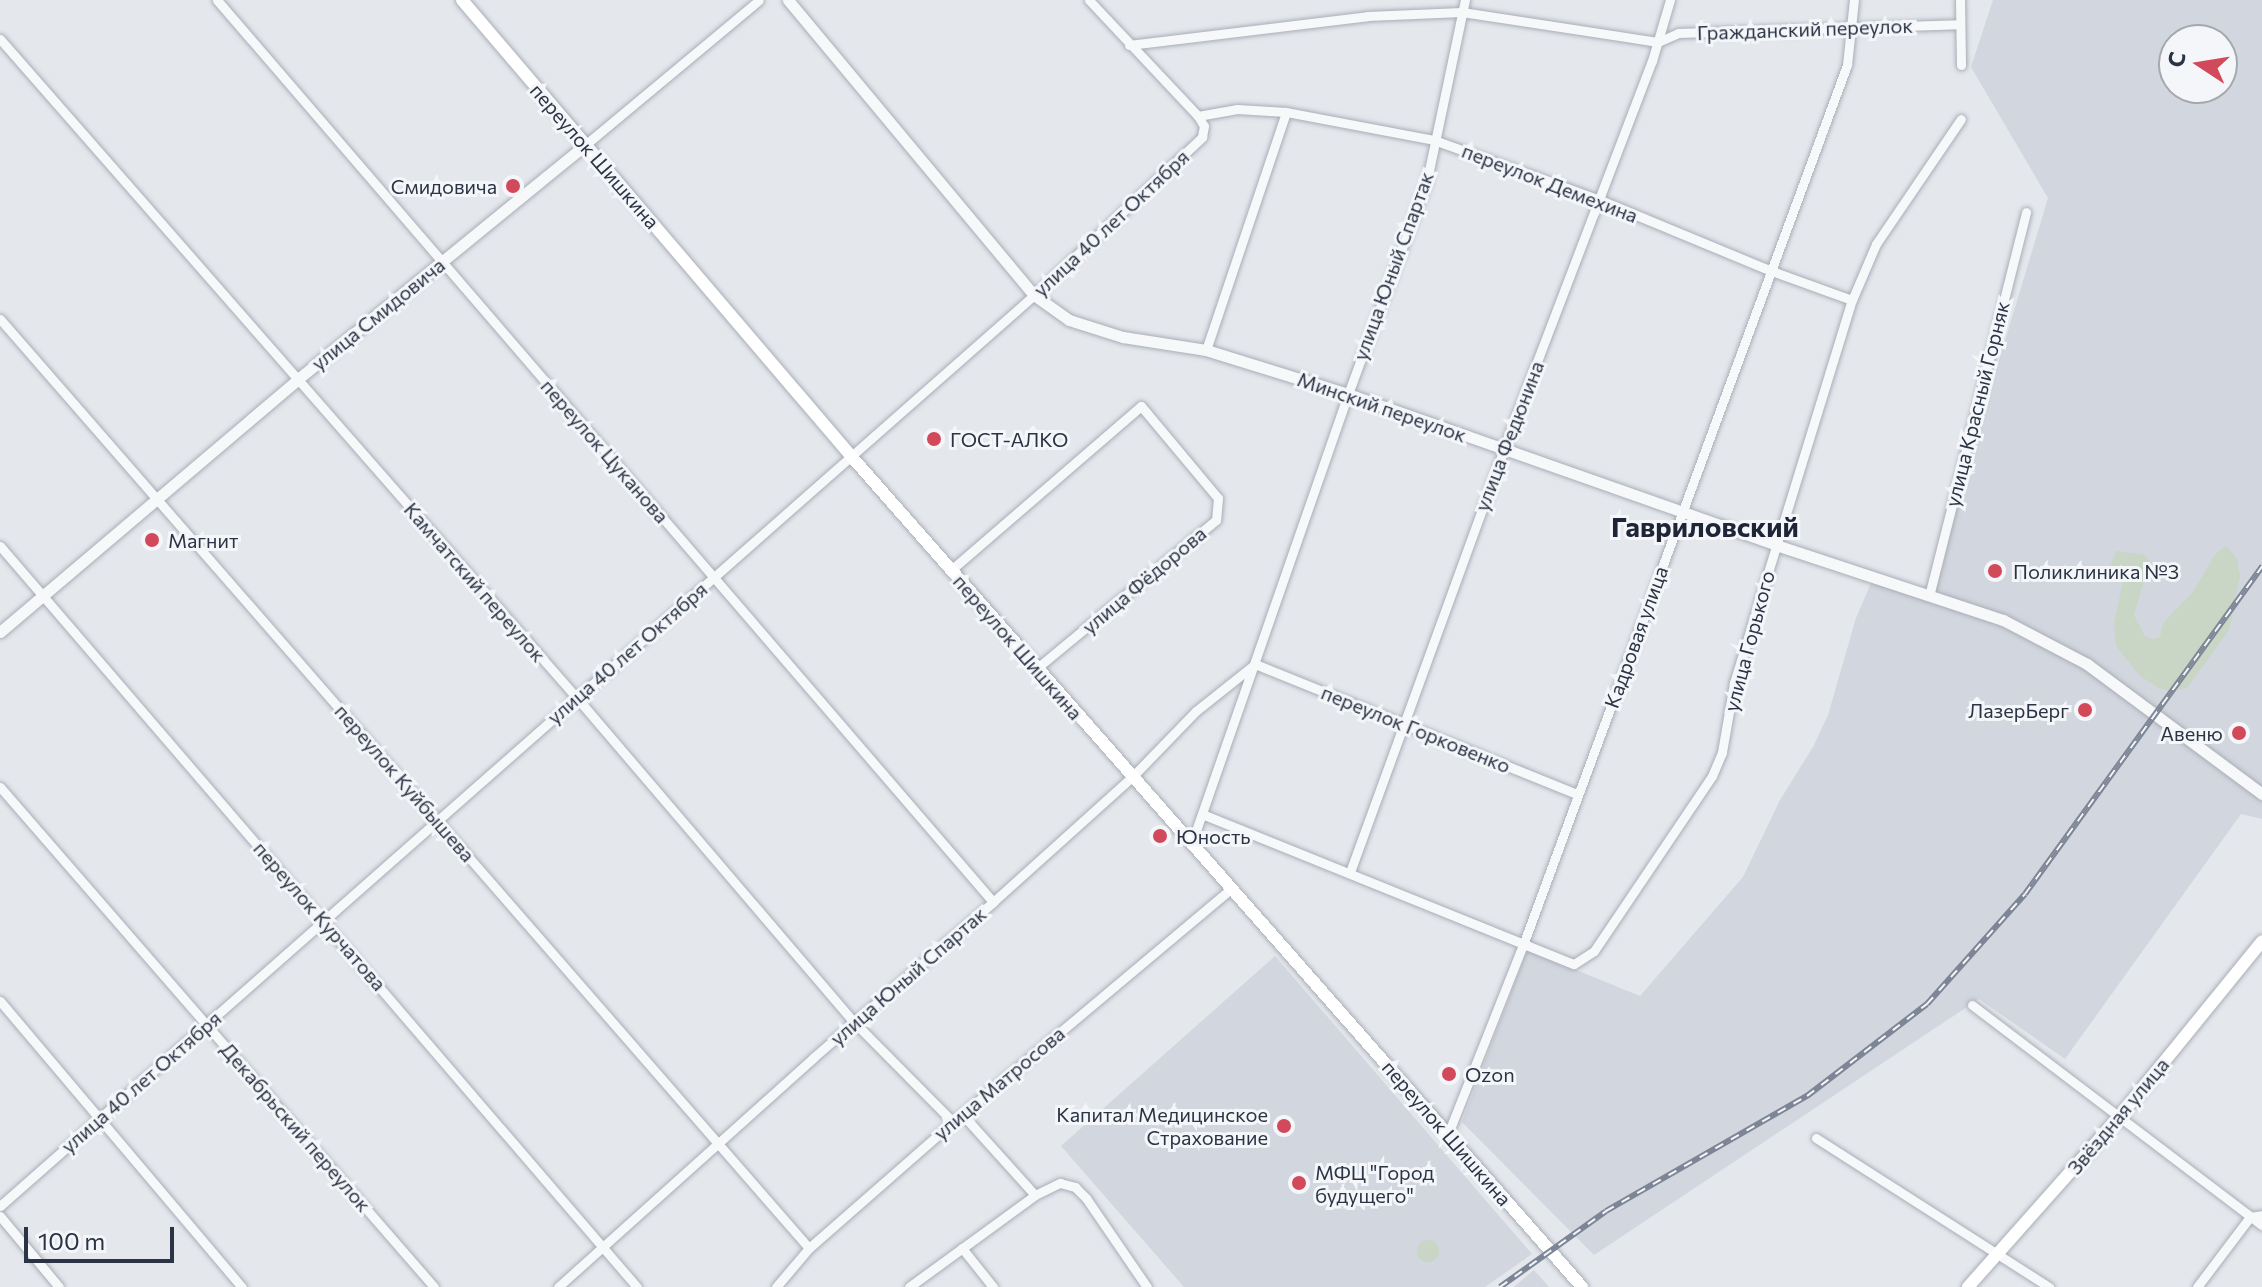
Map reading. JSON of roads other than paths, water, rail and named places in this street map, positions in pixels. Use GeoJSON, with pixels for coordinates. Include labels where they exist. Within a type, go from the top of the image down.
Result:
{"type":"FeatureCollection","features":[{"type":"Feature","properties":{"kind":"main road","name":"переулок Шишкина"},"geometry":{"type":"LineString","coordinates":[[462,0],[1036,669],[1582,1287]]}},
{"type":"Feature","properties":{"kind":"main road","name":"Звёздная улица"},"geometry":{"type":"LineString","coordinates":[[1968,1287],[2120,1116],[2262,941]]}},
{"type":"Feature","properties":{"kind":"street","name":"переулок Цуканова"},"geometry":{"type":"LineString","coordinates":[[217,0],[993,902]]}},
{"type":"Feature","properties":{"kind":"street","name":"улица Смидовича"},"geometry":{"type":"LineString","coordinates":[[0,632],[298,379],[759,0]]}},
{"type":"Feature","properties":{"kind":"street","name":"Минский переулок"},"geometry":{"type":"LineString","coordinates":[[788,0],[1034,295],[1069,320],[1123,337],[1206,350],[1348,394],[1682,513],[2003,620],[2087,664],[2262,794]]}},
{"type":"Feature","properties":{"kind":"street"},"geometry":{"type":"LineString","coordinates":[[1089,0],[1198,116]]}},
{"type":"Feature","properties":{"kind":"street","name":"улица Юный Спартак"},"geometry":{"type":"LineString","coordinates":[[1191,845],[1348,394],[1427,180],[1465,0]]}},
{"type":"Feature","properties":{"kind":"street","name":"улица Федюнина"},"geometry":{"type":"LineString","coordinates":[[1350,872],[1504,448],[1658,42],[1670,0]]}},
{"type":"Feature","properties":{"kind":"street","name":"Кадровая улица"},"geometry":{"type":"LineString","coordinates":[[1448,1134],[1523,945],[1847,65],[1854,0]]}},
{"type":"Feature","properties":{"kind":"street"},"geometry":{"type":"LineString","coordinates":[[1960,0],[1961,65]]}},
{"type":"Feature","properties":{"kind":"street","name":"Гражданский переулок"},"geometry":{"type":"LineString","coordinates":[[1129,45],[1367,16],[1462,12],[1658,42],[1678,33],[1959,24]]}},
{"type":"Feature","properties":{"kind":"street","name":"Камчатский переулок"},"geometry":{"type":"LineString","coordinates":[[0,39],[577,698],[854,1022],[953,1122]]}},
{"type":"Feature","properties":{"kind":"street","name":"переулок Демехина"},"geometry":{"type":"LineString","coordinates":[[1198,116],[1237,109],[1286,112],[1434,140],[1600,200],[1769,270],[1852,300]]}},
{"type":"Feature","properties":{"kind":"street"},"geometry":{"type":"LineString","coordinates":[[1206,350],[1286,112]]}},
{"type":"Feature","properties":{"kind":"street","name":"улица 40 лет Октября"},"geometry":{"type":"LineString","coordinates":[[0,1206],[1034,295],[1202,137],[1204,126],[1198,116]]}},
{"type":"Feature","properties":{"kind":"street","name":"улица Горького"},"geometry":{"type":"LineString","coordinates":[[1523,945],[1574,964],[1594,951],[1712,776],[1722,752],[1734,683],[1852,300],[1876,244],[1961,119]]}},
{"type":"Feature","properties":{"kind":"street","name":"улица Красный Горняк"},"geometry":{"type":"LineString","coordinates":[[1929,596],[2026,212]]}},
{"type":"Feature","properties":{"kind":"street","name":"переулок Куйбышева"},"geometry":{"type":"LineString","coordinates":[[0,319],[809,1248]]}},
{"type":"Feature","properties":{"kind":"street","name":"улица Фёдорова"},"geometry":{"type":"LineString","coordinates":[[951,570],[1141,406],[1218,498],[1216,520],[1036,669]]}},
{"type":"Feature","properties":{"kind":"street","name":"переулок Курчатова"},"geometry":{"type":"LineString","coordinates":[[0,546],[637,1287]]}},
{"type":"Feature","properties":{"kind":"street","name":"улица Юный Спартак"},"geometry":{"type":"LineString","coordinates":[[558,1287],[1132,777],[1196,711],[1255,664]]}},
{"type":"Feature","properties":{"kind":"street","name":"переулок Горковенко"},"geometry":{"type":"LineString","coordinates":[[1255,664],[1577,794]]}},
{"type":"Feature","properties":{"kind":"street","name":"Декабрьский переулок"},"geometry":{"type":"LineString","coordinates":[[0,787],[434,1287]]}},
{"type":"Feature","properties":{"kind":"street"},"geometry":{"type":"LineString","coordinates":[[1202,814],[1523,945]]}},
{"type":"Feature","properties":{"kind":"street","name":"улица Матросова"},"geometry":{"type":"LineString","coordinates":[[776,1287],[809,1248],[962,1114],[1231,889]]}},
{"type":"Feature","properties":{"kind":"street"},"geometry":{"type":"LineString","coordinates":[[0,1001],[242,1287]]}},
{"type":"Feature","properties":{"kind":"street"},"geometry":{"type":"LineString","coordinates":[[1972,1005],[2262,1225]]}},
{"type":"Feature","properties":{"kind":"street"},"geometry":{"type":"LineString","coordinates":[[962,1114],[1035,1195]]}},
{"type":"Feature","properties":{"kind":"street"},"geometry":{"type":"LineString","coordinates":[[1816,1138],[2049,1287]]}},
{"type":"Feature","properties":{"kind":"street"},"geometry":{"type":"LineString","coordinates":[[909,1287],[1035,1195],[1053,1184],[1066,1183],[1086,1198],[1147,1287]]}},
{"type":"Feature","properties":{"kind":"street"},"geometry":{"type":"LineString","coordinates":[[2197,1287],[2250,1217],[2262,1215]]}},
{"type":"Feature","properties":{"kind":"street"},"geometry":{"type":"LineString","coordinates":[[0,1216],[59,1287]]}},
{"type":"Feature","properties":{"kind":"street"},"geometry":{"type":"LineString","coordinates":[[962,1248],[993,1287]]}},
{"type":"Feature","properties":{"kind":"railway"},"geometry":{"type":"LineString","coordinates":[[1500,1287],[1606,1211],[1807,1096],[1927,1004],[2025,894],[2262,566]]}},
{"type":"Feature","properties":{"kind":"place","name":"Смидовича"},"geometry":{"type":"Point","coordinates":[513,186]}},
{"type":"Feature","properties":{"kind":"place","name":"ГОСТ-АЛКО"},"geometry":{"type":"Point","coordinates":[934,439]}},
{"type":"Feature","properties":{"kind":"place","name":"Магнит"},"geometry":{"type":"Point","coordinates":[152,540]}},
{"type":"Feature","properties":{"kind":"place","name":"Поликлиника №3"},"geometry":{"type":"Point","coordinates":[1995,571]}},
{"type":"Feature","properties":{"kind":"place","name":"ЛазерБерг"},"geometry":{"type":"Point","coordinates":[2085,710]}},
{"type":"Feature","properties":{"kind":"place","name":"Авеню"},"geometry":{"type":"Point","coordinates":[2239,733]}},
{"type":"Feature","properties":{"kind":"place","name":"Юность"},"geometry":{"type":"Point","coordinates":[1160,836]}},
{"type":"Feature","properties":{"kind":"place","name":"Ozon"},"geometry":{"type":"Point","coordinates":[1449,1074]}},
{"type":"Feature","properties":{"kind":"place","name":"Капитал Медицинское Страхование"},"geometry":{"type":"Point","coordinates":[1284,1126]}},
{"type":"Feature","properties":{"kind":"place","name":"МФЦ \"Город будущего\""},"geometry":{"type":"Point","coordinates":[1299,1183]}},
{"type":"Feature","properties":{"kind":"district","name":"Гавриловский"},"geometry":{"type":"Point","coordinates":[1705,526]}}]}
